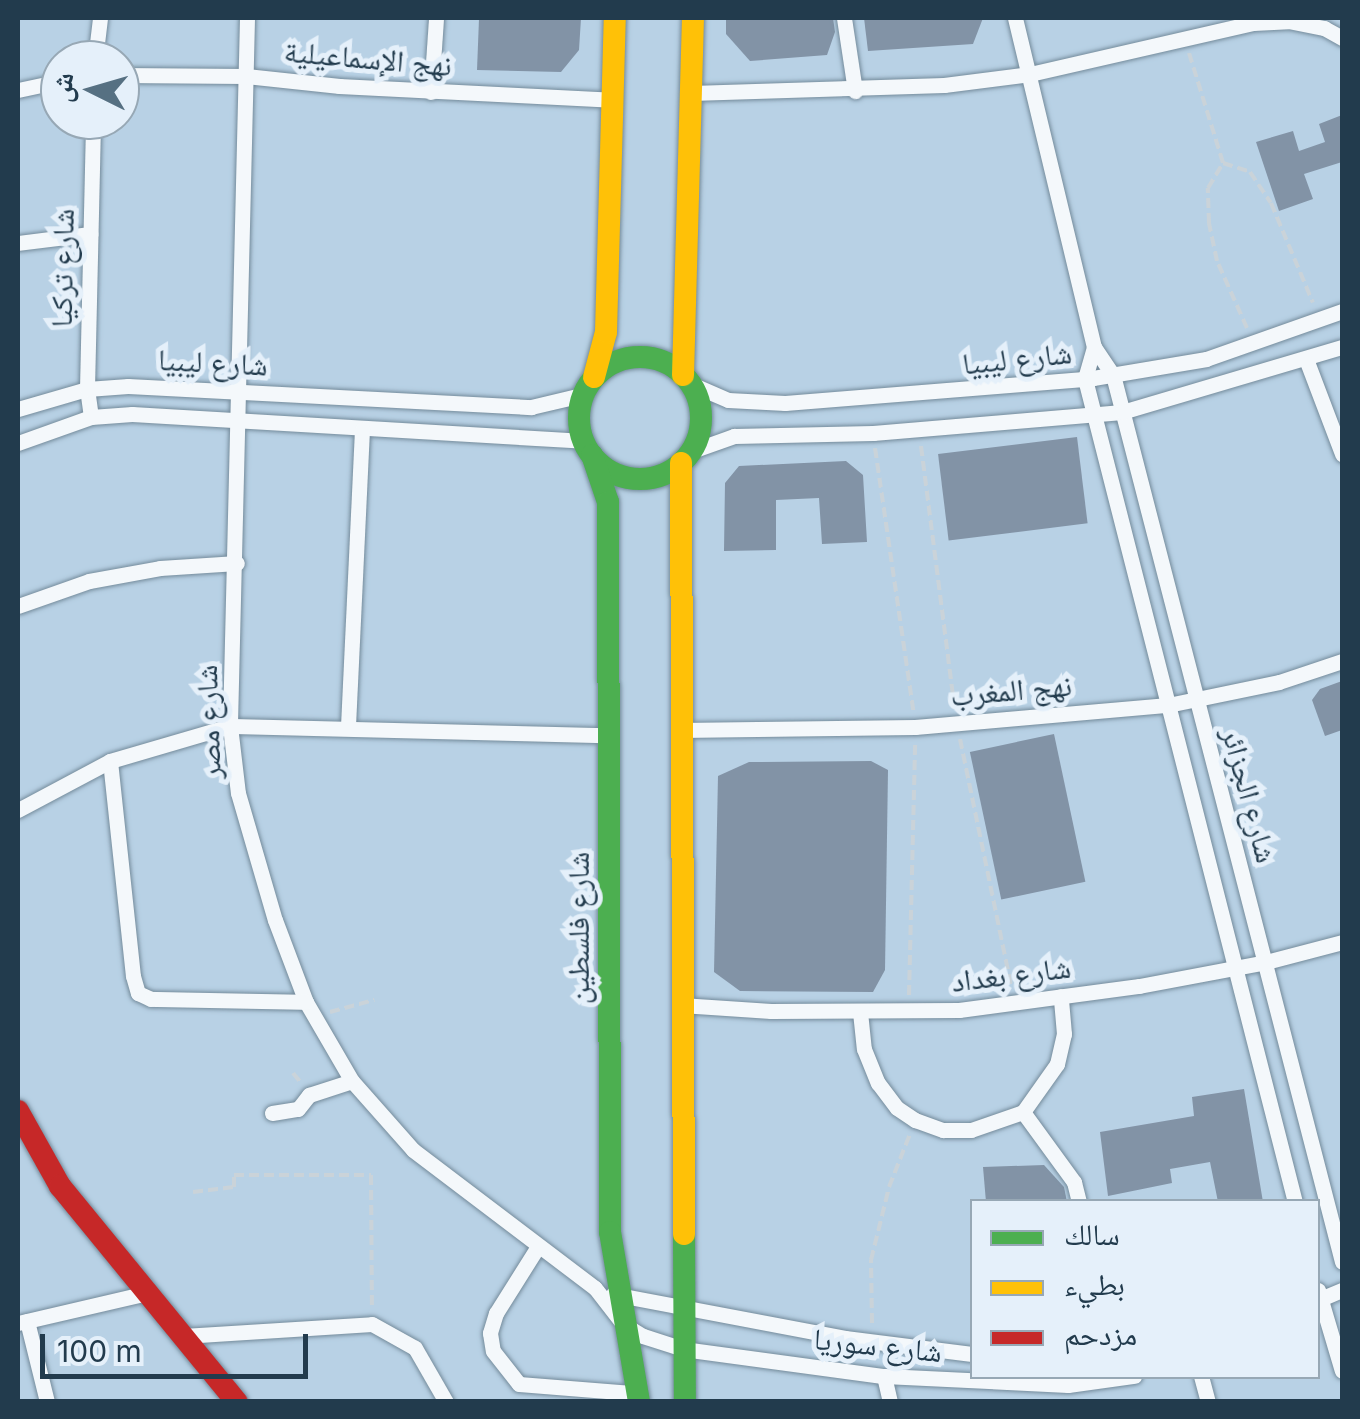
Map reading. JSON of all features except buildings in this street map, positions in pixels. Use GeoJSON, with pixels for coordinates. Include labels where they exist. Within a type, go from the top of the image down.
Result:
{"type":"FeatureCollection","features":[{"type":"Feature","properties":{"kind":"street","name":"شارع مصر"},"geometry":{"type":"LineString","coordinates":[[248,18],[238,270],[237,563],[230,726],[238,793],[254,858],[310,1009],[352,1080],[412,1150],[537,1248],[596,1288],[619,1296]]}},
{"type":"Feature","properties":{"kind":"street"},"geometry":{"type":"LineString","coordinates":[[430,92],[436,18]]}},
{"type":"Feature","properties":{"kind":"street"},"geometry":{"type":"LineString","coordinates":[[615,18],[606,332],[580,424],[588,448],[606,469],[635,478],[664,474],[686,457]]}},
{"type":"Feature","properties":{"kind":"street"},"geometry":{"type":"LineString","coordinates":[[684,1402],[680,730],[686,457],[701,417],[687,380],[693,18]]}},
{"type":"Feature","properties":{"kind":"street"},"geometry":{"type":"LineString","coordinates":[[844,18],[855,91]]}},
{"type":"Feature","properties":{"kind":"street","name":"شارع الجزائر"},"geometry":{"type":"LineString","coordinates":[[1015,18],[1094,346],[1112,375],[1342,1262]]}},
{"type":"Feature","properties":{"kind":"street"},"geometry":{"type":"LineString","coordinates":[[1177,18],[1184,37]]}},
{"type":"Feature","properties":{"kind":"street"},"geometry":{"type":"LineString","coordinates":[[691,93],[855,91],[1030,74],[1184,37],[1288,20],[1324,28],[1342,38]]}},
{"type":"Feature","properties":{"kind":"street","name":"نهج الإسماعيلية"},"geometry":{"type":"LineString","coordinates":[[140,74],[246,76],[430,92],[612,100]]}},
{"type":"Feature","properties":{"kind":"street","name":"شارع تركيا"},"geometry":{"type":"LineString","coordinates":[[92,140],[87,389],[92,418]]}},
{"type":"Feature","properties":{"kind":"street"},"geometry":{"type":"LineString","coordinates":[[18,242],[90,234]]}},
{"type":"Feature","properties":{"kind":"street","name":"شارع ليبيا"},"geometry":{"type":"LineString","coordinates":[[687,380],[728,400],[785,403],[1085,379],[1206,359],[1342,311]]}},
{"type":"Feature","properties":{"kind":"street","name":"شارع الجزائر"},"geometry":{"type":"LineString","coordinates":[[1094,346],[1085,379],[1093,414],[1294,1199]]}},
{"type":"Feature","properties":{"kind":"street","name":"شارع ليبيا"},"geometry":{"type":"LineString","coordinates":[[686,457],[734,436],[873,433],[1122,412],[1342,347]]}},
{"type":"Feature","properties":{"kind":"street"},"geometry":{"type":"LineString","coordinates":[[590,386],[607,366],[638,357],[670,365],[687,380]]}},
{"type":"Feature","properties":{"kind":"street"},"geometry":{"type":"LineString","coordinates":[[1306,359],[1342,454]]}},
{"type":"Feature","properties":{"kind":"street","name":"شارع ليبيا"},"geometry":{"type":"LineString","coordinates":[[18,409],[87,389],[128,386],[532,407],[590,386]]}},
{"type":"Feature","properties":{"kind":"street","name":"شارع ليبيا"},"geometry":{"type":"LineString","coordinates":[[18,443],[92,418],[132,414],[588,448]]}},
{"type":"Feature","properties":{"kind":"street"},"geometry":{"type":"LineString","coordinates":[[348,726],[362,429]]}},
{"type":"Feature","properties":{"kind":"street","name":"شارع فلسطين"},"geometry":{"type":"LineString","coordinates":[[588,448],[608,502],[610,1232],[634,1395]]}},
{"type":"Feature","properties":{"kind":"street"},"geometry":{"type":"LineString","coordinates":[[18,606],[89,581],[160,568],[237,563]]}},
{"type":"Feature","properties":{"kind":"street","name":"نهج المغرب"},"geometry":{"type":"LineString","coordinates":[[680,730],[915,727],[1168,705],[1279,682],[1342,662]]}},
{"type":"Feature","properties":{"kind":"street"},"geometry":{"type":"LineString","coordinates":[[18,810],[110,761],[230,726],[608,734]]}},
{"type":"Feature","properties":{"kind":"street"},"geometry":{"type":"LineString","coordinates":[[110,761],[138,993],[151,999],[310,1009]]}},
{"type":"Feature","properties":{"kind":"street","name":"شارع بغداد"},"geometry":{"type":"LineString","coordinates":[[681,1005],[860,1012],[959,1010],[1235,968],[1342,942]]}},
{"type":"Feature","properties":{"kind":"street"},"geometry":{"type":"LineString","coordinates":[[860,1012],[864,1050],[878,1083],[897,1108],[915,1120],[943,1130],[972,1130],[1023,1112],[1057,1064],[1064,1034],[1061,996]]}},
{"type":"Feature","properties":{"kind":"street"},"geometry":{"type":"LineString","coordinates":[[272,1113],[298,1109],[309,1095],[352,1080]]}},
{"type":"Feature","properties":{"kind":"street"},"geometry":{"type":"LineString","coordinates":[[18,1111],[60,1186],[237,1402]]}},
{"type":"Feature","properties":{"kind":"street"},"geometry":{"type":"LineString","coordinates":[[1023,1112],[1074,1182],[1078,1199]]}},
{"type":"Feature","properties":{"kind":"street"},"geometry":{"type":"LineString","coordinates":[[537,1248],[496,1314],[490,1333],[493,1351],[519,1384],[634,1395]]}},
{"type":"Feature","properties":{"kind":"street","name":"شارع مصر"},"geometry":{"type":"LineString","coordinates":[[596,1288],[623,1324]]}},
{"type":"Feature","properties":{"kind":"street"},"geometry":{"type":"LineString","coordinates":[[47,1402],[22,1322],[147,1293]]}},
{"type":"Feature","properties":{"kind":"street","name":"شارع سوريا"},"geometry":{"type":"LineString","coordinates":[[619,1296],[872,1343],[970,1354]]}},
{"type":"Feature","properties":{"kind":"street"},"geometry":{"type":"LineString","coordinates":[[1329,1322],[1342,1371]]}},
{"type":"Feature","properties":{"kind":"street"},"geometry":{"type":"LineString","coordinates":[[183,1336],[372,1324],[415,1348],[446,1402]]}},
{"type":"Feature","properties":{"kind":"street","name":"شارع سوريا"},"geometry":{"type":"LineString","coordinates":[[623,1324],[682,1349],[884,1376],[1070,1393],[1123,1379]]}},
{"type":"Feature","properties":{"kind":"street"},"geometry":{"type":"LineString","coordinates":[[840,1370],[846,1338]]}},
{"type":"Feature","properties":{"kind":"street"},"geometry":{"type":"LineString","coordinates":[[884,1376],[890,1402]]}},
{"type":"Feature","properties":{"kind":"path"},"geometry":{"type":"LineString","coordinates":[[1184,37],[1223,163],[1208,188],[1208,223],[1217,261],[1254,345]]}},
{"type":"Feature","properties":{"kind":"path"},"geometry":{"type":"LineString","coordinates":[[1223,163],[1250,172],[1271,203],[1321,321]]}},
{"type":"Feature","properties":{"kind":"path"},"geometry":{"type":"LineString","coordinates":[[310,1009],[374,1000]]}},
{"type":"Feature","properties":{"kind":"path"},"geometry":{"type":"LineString","coordinates":[[872,1343],[871,1260],[888,1187],[915,1120]]}},
{"type":"Feature","properties":{"kind":"path"},"geometry":{"type":"LineString","coordinates":[[193,1192],[234,1187],[234,1175],[372,1175],[372,1324]]}},
{"type":"Feature","properties":{"kind":"traffic: fast"},"geometry":{"type":"LineString","coordinates":[[640,357],[663,362],[683,375],[696,395],[701,418],[696,441],[683,461],[663,474],[640,479],[617,474],[597,461],[584,441],[579,418],[584,395],[597,375],[617,362],[640,357]]}},
{"type":"Feature","properties":{"kind":"traffic: fast"},"geometry":{"type":"LineString","coordinates":[[592,455],[608,502],[610,1232],[639,1402]]}},
{"type":"Feature","properties":{"kind":"traffic: fast"},"geometry":{"type":"LineString","coordinates":[[684,1234],[685,1402]]}},
{"type":"Feature","properties":{"kind":"traffic: slow"},"geometry":{"type":"LineString","coordinates":[[594,377],[606,332],[615,18]]}},
{"type":"Feature","properties":{"kind":"traffic: slow"},"geometry":{"type":"LineString","coordinates":[[683,375],[693,18]]}},
{"type":"Feature","properties":{"kind":"traffic: slow"},"geometry":{"type":"LineString","coordinates":[[681,463],[684,1234]]}},
{"type":"Feature","properties":{"kind":"traffic: jam"},"geometry":{"type":"LineString","coordinates":[[18,1111],[60,1186],[237,1402]]}}]}
